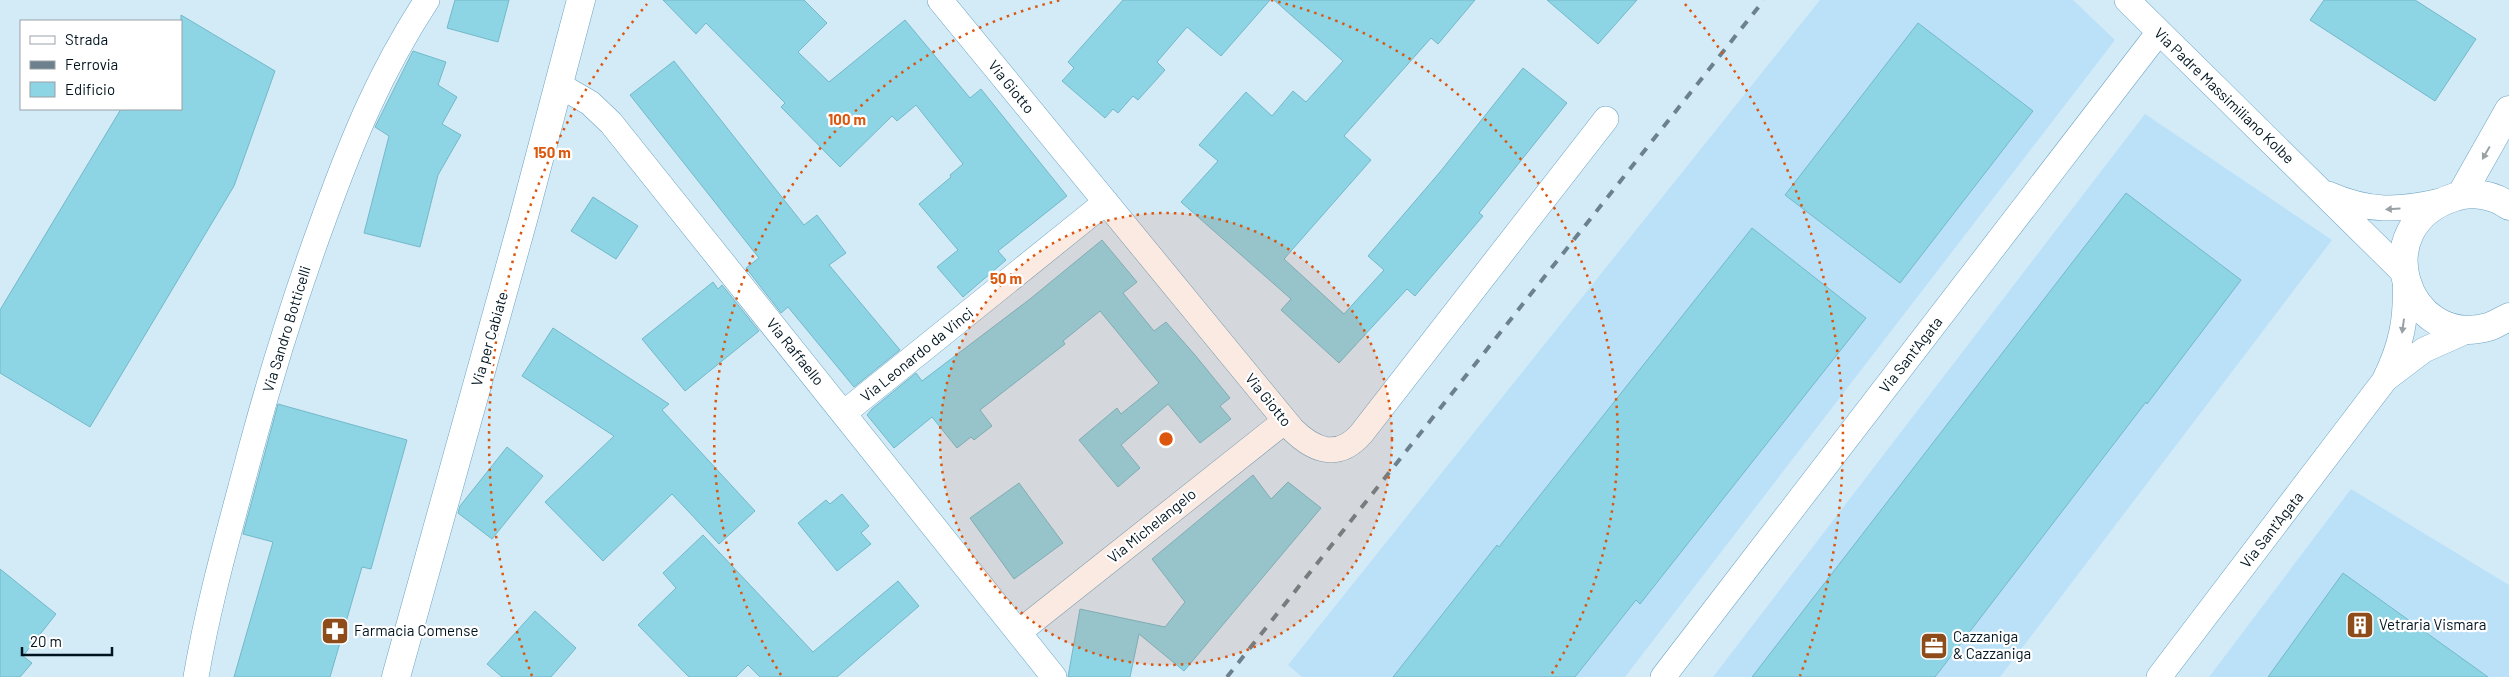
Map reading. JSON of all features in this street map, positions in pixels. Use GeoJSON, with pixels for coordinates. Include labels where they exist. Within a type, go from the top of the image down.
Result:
{"type":"FeatureCollection","features":[{"type":"Feature","properties":{"kind":"street","name":"Via Sandro Botticelli"},"geometry":{"type":"LineString","coordinates":[[196,677],[220,563],[298,289],[362,116],[394,53],[427,0]]}},
{"type":"Feature","properties":{"kind":"street","name":"Via per Cabiate"},"geometry":{"type":"LineString","coordinates":[[396,677],[581,0]]}},
{"type":"Feature","properties":{"kind":"street","name":"Via Giotto"},"geometry":{"type":"LineString","coordinates":[[940,0],[1285,421],[1300,437],[1322,448],[1340,451],[1355,441],[1606,119]]}},
{"type":"Feature","properties":{"kind":"street","name":"Via Padre Massimiliano Kolbe"},"geometry":{"type":"LineString","coordinates":[[2127,0],[2322,191],[2404,275]]}},
{"type":"Feature","properties":{"kind":"street","name":"Via Sant'Agata"},"geometry":{"type":"LineString","coordinates":[[1663,677],[2159,32]]}},
{"type":"Feature","properties":{"kind":"street","name":"Via Raffaello"},"geometry":{"type":"LineString","coordinates":[[559,85],[586,100],[611,123],[1054,677]]}},
{"type":"Feature","properties":{"kind":"street"},"geometry":{"type":"LineString","coordinates":[[2451,198],[2509,110]]}},
{"type":"Feature","properties":{"kind":"street","name":"Via Padre Massimiliano Kolbe"},"geometry":{"type":"LineString","coordinates":[[2322,191],[2350,204],[2380,210],[2411,208],[2451,198]]}},
{"type":"Feature","properties":{"kind":"street"},"geometry":{"type":"LineString","coordinates":[[2495,328],[2449,326],[2429,315],[2414,298],[2404,275],[2405,244],[2410,230],[2429,208],[2451,198],[2482,195],[2502,201],[2509,206]]}},
{"type":"Feature","properties":{"kind":"street","name":"Via Leonardo da Vinci"},"geometry":{"type":"LineString","coordinates":[[844,413],[1106,202]]}},
{"type":"Feature","properties":{"kind":"street","name":"Via Sant'Agata"},"geometry":{"type":"LineString","coordinates":[[2159,677],[2384,382],[2396,357],[2403,331],[2406,304],[2404,275]]}},
{"type":"Feature","properties":{"kind":"street","name":"Via Sant'Agata"},"geometry":{"type":"LineString","coordinates":[[2384,382],[2424,350],[2495,328]]}},
{"type":"Feature","properties":{"kind":"street","name":"Via Michelangelo"},"geometry":{"type":"LineString","coordinates":[[1019,632],[1285,421]]}},
{"type":"Feature","properties":{"kind":"shaded area"},"geometry":{"type":"Polygon","coordinates":[[[1820,0],[2073,0],[2115,40],[1625,677],[1302,677],[1288,665],[1820,0]]]}},
{"type":"Feature","properties":{"kind":"shaded area"},"geometry":{"type":"Polygon","coordinates":[[[2145,114],[2332,240],[2000,677],[1713,677],[2145,114]]]}},
{"type":"Feature","properties":{"kind":"shaded area"},"geometry":{"type":"Polygon","coordinates":[[[2351,489],[2509,585],[2509,677],[2209,677],[2351,489]]]}},
{"type":"Feature","properties":{"kind":"building"},"geometry":{"type":"Polygon","coordinates":[[[455,0],[509,0],[498,42],[447,28],[455,0]]]}},
{"type":"Feature","properties":{"kind":"building"},"geometry":{"type":"Polygon","coordinates":[[[663,0],[804,0],[827,23],[798,52],[829,82],[905,20],[970,98],[981,89],[1067,196],[998,251],[1006,260],[963,297],[937,267],[958,250],[919,204],[951,177],[950,175],[963,164],[916,105],[897,121],[892,116],[840,167],[781,107],[785,103],[706,23],[696,34],[663,0]]]}},
{"type":"Feature","properties":{"kind":"building"},"geometry":{"type":"Polygon","coordinates":[[[1123,0],[1270,0],[1221,56],[1187,27],[1157,62],[1165,70],[1138,100],[1133,96],[1118,113],[1113,109],[1105,118],[1062,81],[1074,68],[1068,62],[1123,0]]]}},
{"type":"Feature","properties":{"kind":"building"},"geometry":{"type":"Polygon","coordinates":[[[1274,0],[1475,0],[1438,44],[1431,38],[1344,136],[1371,160],[1284,259],[1344,314],[1384,270],[1368,256],[1440,172],[1523,68],[1567,103],[1479,213],[1483,216],[1415,296],[1407,289],[1339,363],[1281,310],[1291,299],[1181,202],[1218,161],[1199,145],[1246,92],[1272,116],[1293,91],[1306,102],[1343,61],[1274,0]]]}},
{"type":"Feature","properties":{"kind":"building"},"geometry":{"type":"Polygon","coordinates":[[[1547,0],[1637,0],[1598,44],[1547,0]]]}},
{"type":"Feature","properties":{"kind":"building"},"geometry":{"type":"Polygon","coordinates":[[[2324,0],[2415,0],[2476,39],[2435,101],[2310,20],[2324,0]]]}},
{"type":"Feature","properties":{"kind":"building"},"geometry":{"type":"Polygon","coordinates":[[[181,15],[275,71],[234,186],[90,427],[0,373],[0,310],[120,110],[182,110],[181,15]]]}},
{"type":"Feature","properties":{"kind":"building"},"geometry":{"type":"Polygon","coordinates":[[[1918,23],[2033,111],[1900,283],[1785,195],[1918,23]]]}},
{"type":"Feature","properties":{"kind":"building"},"geometry":{"type":"Polygon","coordinates":[[[413,51],[446,62],[438,85],[457,97],[442,124],[461,135],[438,175],[420,247],[364,233],[389,136],[375,127],[413,51]]]}},
{"type":"Feature","properties":{"kind":"building"},"geometry":{"type":"Polygon","coordinates":[[[674,61],[804,225],[817,215],[846,253],[829,265],[900,350],[854,387],[788,307],[781,313],[746,268],[759,258],[630,95],[674,61]]]}},
{"type":"Feature","properties":{"kind":"building"},"geometry":{"type":"Polygon","coordinates":[[[2126,193],[2241,280],[2147,404],[2146,402],[1935,677],[1752,677],[2126,193]]]}},
{"type":"Feature","properties":{"kind":"building"},"geometry":{"type":"Polygon","coordinates":[[[593,197],[638,226],[616,259],[571,231],[593,197]]]}},
{"type":"Feature","properties":{"kind":"building"},"geometry":{"type":"Polygon","coordinates":[[[1752,228],[1866,318],[1640,604],[1636,600],[1575,677],[1393,677],[1497,545],[1499,547],[1752,228]]]}},
{"type":"Feature","properties":{"kind":"building"},"geometry":{"type":"Polygon","coordinates":[[[1102,240],[1137,282],[1123,293],[1154,331],[1166,322],[1195,355],[1230,398],[1220,406],[1231,419],[1200,443],[1168,404],[1121,445],[1140,468],[1118,487],[1079,440],[1117,408],[1121,414],[1159,383],[1100,311],[1063,341],[1065,344],[980,410],[992,426],[974,440],[971,437],[957,448],[932,417],[894,448],[867,415],[872,409],[916,373],[922,381],[1030,299],[1102,240]]]}},
{"type":"Feature","properties":{"kind":"building"},"geometry":{"type":"Polygon","coordinates":[[[713,282],[718,289],[722,285],[759,331],[685,391],[642,339],[713,282]]]}},
{"type":"Feature","properties":{"kind":"building"},"geometry":{"type":"Polygon","coordinates":[[[553,328],[669,404],[662,410],[755,511],[719,544],[672,494],[603,561],[545,502],[614,436],[522,376],[553,328]]]}},
{"type":"Feature","properties":{"kind":"building"},"geometry":{"type":"Polygon","coordinates":[[[278,404],[407,440],[371,569],[362,567],[330,677],[234,677],[273,542],[243,534],[278,404]]]}},
{"type":"Feature","properties":{"kind":"building"},"geometry":{"type":"Polygon","coordinates":[[[507,447],[543,476],[492,539],[458,513],[460,506],[507,447]]]}},
{"type":"Feature","properties":{"kind":"building"},"geometry":{"type":"Polygon","coordinates":[[[1253,475],[1271,499],[1288,482],[1321,508],[1184,671],[1139,634],[1130,677],[1068,677],[1080,609],[1165,627],[1185,602],[1152,559],[1253,475]]]}},
{"type":"Feature","properties":{"kind":"building"},"geometry":{"type":"Polygon","coordinates":[[[1019,483],[1063,543],[1014,579],[970,518],[1019,483]]]}},
{"type":"Feature","properties":{"kind":"building"},"geometry":{"type":"Polygon","coordinates":[[[842,494],[869,526],[861,533],[871,544],[837,571],[798,523],[826,500],[830,504],[842,494]]]}},
{"type":"Feature","properties":{"kind":"building"},"geometry":{"type":"Polygon","coordinates":[[[703,535],[813,652],[898,581],[919,606],[837,677],[760,677],[748,665],[736,677],[689,677],[638,625],[676,588],[663,573],[703,535]]]}},
{"type":"Feature","properties":{"kind":"building"},"geometry":{"type":"Polygon","coordinates":[[[0,569],[56,614],[23,656],[32,663],[20,677],[0,677],[0,569]]]}},
{"type":"Feature","properties":{"kind":"building","name":"Vetraria Vismara"},"geometry":{"type":"Polygon","coordinates":[[[2343,573],[2488,677],[2268,677],[2343,573]]]}},
{"type":"Feature","properties":{"kind":"building"},"geometry":{"type":"Polygon","coordinates":[[[535,611],[576,648],[551,677],[502,677],[487,664],[535,611]]]}},
{"type":"Feature","properties":{"kind":"railway"},"geometry":{"type":"LineString","coordinates":[[1227,677],[1764,0]]}},
{"type":"Feature","properties":{"kind":"place","name":"Vetraria Vismara"},"geometry":{"type":"Point","coordinates":[2360,625]}},
{"type":"Feature","properties":{"kind":"place","name":"Farmacia Comense"},"geometry":{"type":"Point","coordinates":[335,631]}},
{"type":"Feature","properties":{"kind":"place","name":"Cazzaniga & Cazzaniga"},"geometry":{"type":"Point","coordinates":[1934,646]}}]}
